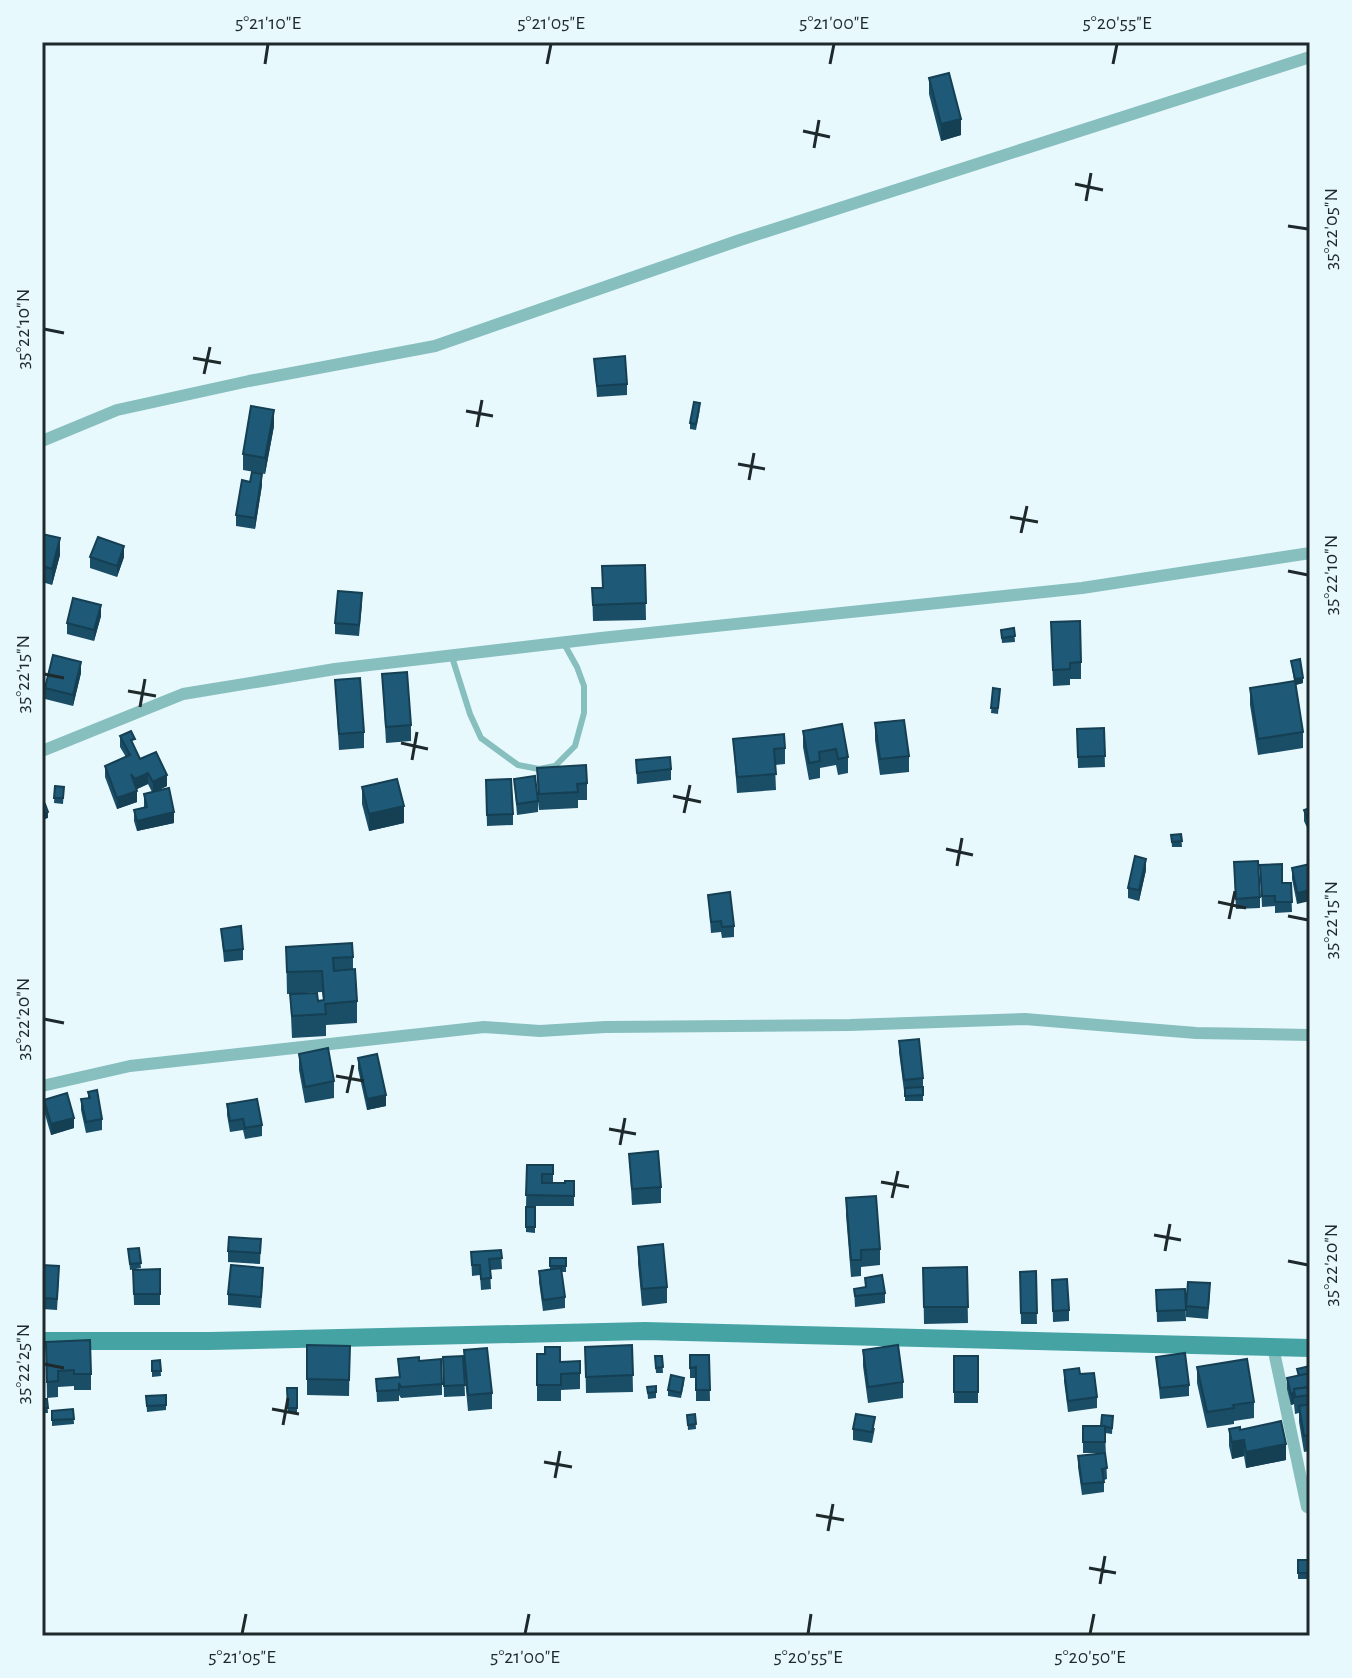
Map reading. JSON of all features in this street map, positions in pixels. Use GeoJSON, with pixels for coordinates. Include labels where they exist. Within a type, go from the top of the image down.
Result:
{"type":"FeatureCollection","features":[{"type":"Feature","properties":{"kind":"street"},"geometry":{"type":"LineString","coordinates":[[42,441],[117,410],[435,346],[740,240],[1310,57]]}},
{"type":"Feature","properties":{"kind":"street"},"geometry":{"type":"LineString","coordinates":[[42,751],[183,694],[335,669],[1082,588],[1310,553]]}},
{"type":"Feature","properties":{"kind":"street"},"geometry":{"type":"LineString","coordinates":[[42,1086],[130,1066],[484,1027],[540,1031],[619,1026],[850,1025],[1025,1019],[1196,1033],[1310,1035]]}},
{"type":"Feature","properties":{"kind":"street"},"geometry":{"type":"LineString","coordinates":[[42,1341],[209,1341],[645,1331],[1310,1348]]}},
{"type":"Feature","properties":{"kind":"street"},"geometry":{"type":"LineString","coordinates":[[1273,1347],[1307,1507]]}},
{"type":"Feature","properties":{"kind":"lane"},"geometry":{"type":"LineString","coordinates":[[452,655],[470,714],[481,738],[518,765],[539,769],[555,766],[575,746],[584,713],[584,686],[563,642]]}},
{"type":"Feature","properties":{"kind":"building"},"geometry":{"type":"Polygon","coordinates":[[[949,73],[961,119],[941,124],[929,78],[949,73]]]}},
{"type":"Feature","properties":{"kind":"building"},"geometry":{"type":"Polygon","coordinates":[[[625,356],[627,384],[597,386],[594,359],[625,356]]]}},
{"type":"Feature","properties":{"kind":"building"},"geometry":{"type":"Polygon","coordinates":[[[694,402],[700,403],[696,424],[690,423],[694,402]]]}},
{"type":"Feature","properties":{"kind":"building"},"geometry":{"type":"Polygon","coordinates":[[[251,406],[274,410],[265,458],[243,454],[251,406]]]}},
{"type":"Feature","properties":{"kind":"building"},"geometry":{"type":"Polygon","coordinates":[[[252,472],[262,474],[255,518],[236,515],[242,480],[250,482],[252,472]]]}},
{"type":"Feature","properties":{"kind":"building"},"geometry":{"type":"Polygon","coordinates":[[[42,534],[60,538],[52,569],[42,566],[42,534]]]}},
{"type":"Feature","properties":{"kind":"building"},"geometry":{"type":"Polygon","coordinates":[[[98,537],[124,546],[117,566],[90,557],[98,537]]]}},
{"type":"Feature","properties":{"kind":"building"},"geometry":{"type":"Polygon","coordinates":[[[645,565],[646,603],[593,605],[592,588],[603,588],[602,566],[645,565]]]}},
{"type":"Feature","properties":{"kind":"building"},"geometry":{"type":"Polygon","coordinates":[[[338,591],[362,593],[359,625],[335,623],[338,591]]]}},
{"type":"Feature","properties":{"kind":"building"},"geometry":{"type":"Polygon","coordinates":[[[73,598],[101,605],[94,630],[67,623],[73,598]]]}},
{"type":"Feature","properties":{"kind":"building"},"geometry":{"type":"Polygon","coordinates":[[[1080,621],[1081,662],[1070,663],[1070,669],[1053,670],[1051,622],[1080,621]]]}},
{"type":"Feature","properties":{"kind":"building"},"geometry":{"type":"Polygon","coordinates":[[[1014,628],[1015,636],[1002,638],[1001,630],[1014,628]]]}},
{"type":"Feature","properties":{"kind":"building"},"geometry":{"type":"Polygon","coordinates":[[[53,655],[81,662],[73,695],[45,688],[53,655]]]}},
{"type":"Feature","properties":{"kind":"building"},"geometry":{"type":"Polygon","coordinates":[[[1300,659],[1303,678],[1295,679],[1291,661],[1300,659]]]}},
{"type":"Feature","properties":{"kind":"building"},"geometry":{"type":"Polygon","coordinates":[[[407,672],[411,725],[386,727],[382,674],[407,672]]]}},
{"type":"Feature","properties":{"kind":"building"},"geometry":{"type":"Polygon","coordinates":[[[360,678],[364,732],[339,734],[335,680],[360,678]]]}},
{"type":"Feature","properties":{"kind":"building"},"geometry":{"type":"Polygon","coordinates":[[[1295,681],[1303,732],[1258,739],[1250,688],[1295,681]]]}},
{"type":"Feature","properties":{"kind":"building"},"geometry":{"type":"Polygon","coordinates":[[[993,688],[1000,689],[998,708],[991,708],[993,688]]]}},
{"type":"Feature","properties":{"kind":"building"},"geometry":{"type":"Polygon","coordinates":[[[904,720],[909,756],[880,759],[875,723],[904,720]]]}},
{"type":"Feature","properties":{"kind":"building"},"geometry":{"type":"Polygon","coordinates":[[[842,724],[848,757],[838,759],[836,749],[819,752],[820,761],[809,763],[803,731],[842,724]]]}},
{"type":"Feature","properties":{"kind":"building"},"geometry":{"type":"Polygon","coordinates":[[[1104,728],[1105,756],[1078,757],[1077,729],[1104,728]]]}},
{"type":"Feature","properties":{"kind":"building"},"geometry":{"type":"Polygon","coordinates":[[[131,731],[135,739],[131,740],[140,759],[156,752],[167,775],[153,782],[148,773],[135,779],[131,774],[137,791],[117,798],[105,766],[130,755],[120,736],[131,731]]]}},
{"type":"Feature","properties":{"kind":"building"},"geometry":{"type":"Polygon","coordinates":[[[784,734],[785,748],[774,749],[776,774],[737,777],[733,739],[784,734]]]}},
{"type":"Feature","properties":{"kind":"building"},"geometry":{"type":"Polygon","coordinates":[[[670,757],[671,769],[637,773],[636,760],[670,757]]]}},
{"type":"Feature","properties":{"kind":"building"},"geometry":{"type":"Polygon","coordinates":[[[586,765],[587,783],[577,784],[578,792],[539,794],[537,768],[586,765]]]}},
{"type":"Feature","properties":{"kind":"building"},"geometry":{"type":"Polygon","coordinates":[[[535,776],[538,801],[517,804],[514,779],[535,776]]]}},
{"type":"Feature","properties":{"kind":"building"},"geometry":{"type":"Polygon","coordinates":[[[397,779],[404,806],[369,814],[362,787],[397,779]]]}},
{"type":"Feature","properties":{"kind":"building"},"geometry":{"type":"Polygon","coordinates":[[[511,779],[513,814],[487,815],[486,780],[511,779]]]}},
{"type":"Feature","properties":{"kind":"building"},"geometry":{"type":"Polygon","coordinates":[[[55,786],[64,787],[63,798],[54,798],[55,786]]]}},
{"type":"Feature","properties":{"kind":"building"},"geometry":{"type":"Polygon","coordinates":[[[169,788],[174,812],[137,821],[134,810],[147,807],[144,794],[169,788]]]}},
{"type":"Feature","properties":{"kind":"building"},"geometry":{"type":"Polygon","coordinates":[[[45,804],[48,812],[42,814],[42,805],[45,804]]]}},
{"type":"Feature","properties":{"kind":"building"},"geometry":{"type":"Polygon","coordinates":[[[1310,808],[1310,821],[1309,822],[1304,810],[1310,808]]]}},
{"type":"Feature","properties":{"kind":"building"},"geometry":{"type":"Polygon","coordinates":[[[1181,834],[1182,841],[1172,842],[1171,835],[1181,834]]]}},
{"type":"Feature","properties":{"kind":"building"},"geometry":{"type":"Polygon","coordinates":[[[1135,856],[1146,859],[1139,890],[1128,888],[1135,856]]]}},
{"type":"Feature","properties":{"kind":"building"},"geometry":{"type":"Polygon","coordinates":[[[1258,861],[1260,897],[1236,899],[1234,862],[1258,861]]]}},
{"type":"Feature","properties":{"kind":"building"},"geometry":{"type":"Polygon","coordinates":[[[1282,864],[1282,883],[1291,883],[1292,902],[1275,902],[1275,896],[1262,896],[1260,865],[1282,864]]]}},
{"type":"Feature","properties":{"kind":"building"},"geometry":{"type":"Polygon","coordinates":[[[1310,864],[1310,890],[1297,893],[1292,868],[1310,864]]]}},
{"type":"Feature","properties":{"kind":"building"},"geometry":{"type":"Polygon","coordinates":[[[730,892],[734,926],[722,927],[721,921],[711,922],[708,895],[730,892]]]}},
{"type":"Feature","properties":{"kind":"building"},"geometry":{"type":"Polygon","coordinates":[[[241,926],[243,949],[224,951],[221,929],[241,926]]]}},
{"type":"Feature","properties":{"kind":"building"},"geometry":{"type":"Polygon","coordinates":[[[352,943],[353,957],[333,958],[334,971],[355,969],[357,1001],[325,1004],[326,1014],[292,1016],[290,994],[317,993],[318,1001],[324,1000],[322,971],[287,972],[286,947],[352,943]]]}},
{"type":"Feature","properties":{"kind":"building"},"geometry":{"type":"Polygon","coordinates":[[[919,1039],[923,1078],[904,1080],[899,1041],[919,1039]]]}},
{"type":"Feature","properties":{"kind":"building"},"geometry":{"type":"Polygon","coordinates":[[[328,1048],[334,1081],[305,1087],[299,1054],[328,1048]]]}},
{"type":"Feature","properties":{"kind":"building"},"geometry":{"type":"Polygon","coordinates":[[[377,1054],[386,1095],[367,1099],[358,1058],[377,1054]]]}},
{"type":"Feature","properties":{"kind":"building"},"geometry":{"type":"Polygon","coordinates":[[[923,1087],[923,1095],[905,1096],[905,1088],[923,1087]]]}},
{"type":"Feature","properties":{"kind":"building"},"geometry":{"type":"Polygon","coordinates":[[[97,1090],[102,1119],[86,1122],[81,1099],[90,1098],[88,1092],[97,1090]]]}},
{"type":"Feature","properties":{"kind":"building"},"geometry":{"type":"Polygon","coordinates":[[[67,1093],[74,1118],[51,1124],[44,1100],[67,1093]]]}},
{"type":"Feature","properties":{"kind":"building"},"geometry":{"type":"Polygon","coordinates":[[[257,1099],[262,1125],[245,1128],[243,1119],[230,1121],[227,1104],[257,1099]]]}},
{"type":"Feature","properties":{"kind":"building"},"geometry":{"type":"Polygon","coordinates":[[[658,1151],[661,1187],[632,1189],[629,1154],[658,1151]]]}},
{"type":"Feature","properties":{"kind":"building"},"geometry":{"type":"Polygon","coordinates":[[[527,1165],[553,1165],[553,1174],[542,1174],[542,1183],[574,1181],[574,1196],[526,1195],[527,1165]]]}},
{"type":"Feature","properties":{"kind":"building"},"geometry":{"type":"Polygon","coordinates":[[[876,1196],[880,1249],[861,1250],[861,1260],[851,1260],[846,1198],[876,1196]]]}},
{"type":"Feature","properties":{"kind":"building"},"geometry":{"type":"Polygon","coordinates":[[[526,1207],[535,1207],[535,1227],[526,1227],[526,1207]]]}},
{"type":"Feature","properties":{"kind":"building"},"geometry":{"type":"Polygon","coordinates":[[[229,1237],[261,1239],[260,1253],[228,1251],[229,1237]]]}},
{"type":"Feature","properties":{"kind":"building"},"geometry":{"type":"Polygon","coordinates":[[[663,1244],[667,1287],[642,1289],[638,1247],[663,1244]]]}},
{"type":"Feature","properties":{"kind":"building"},"geometry":{"type":"Polygon","coordinates":[[[139,1248],[141,1263],[130,1264],[128,1249],[139,1248]]]}},
{"type":"Feature","properties":{"kind":"building"},"geometry":{"type":"Polygon","coordinates":[[[501,1250],[502,1258],[489,1259],[491,1278],[481,1279],[480,1265],[472,1265],[471,1252],[501,1250]]]}},
{"type":"Feature","properties":{"kind":"building"},"geometry":{"type":"Polygon","coordinates":[[[550,1258],[566,1258],[566,1266],[550,1266],[550,1258]]]}},
{"type":"Feature","properties":{"kind":"building"},"geometry":{"type":"Polygon","coordinates":[[[42,1265],[59,1266],[57,1299],[42,1298],[42,1265]]]}},
{"type":"Feature","properties":{"kind":"building"},"geometry":{"type":"Polygon","coordinates":[[[231,1265],[263,1268],[261,1297],[228,1294],[231,1265]]]}},
{"type":"Feature","properties":{"kind":"building"},"geometry":{"type":"Polygon","coordinates":[[[967,1267],[968,1307],[924,1307],[923,1268],[967,1267]]]}},
{"type":"Feature","properties":{"kind":"building"},"geometry":{"type":"Polygon","coordinates":[[[561,1268],[565,1297],[543,1300],[539,1271],[561,1268]]]}},
{"type":"Feature","properties":{"kind":"building"},"geometry":{"type":"Polygon","coordinates":[[[160,1269],[160,1294],[134,1294],[133,1270],[160,1269]]]}},
{"type":"Feature","properties":{"kind":"building"},"geometry":{"type":"Polygon","coordinates":[[[1036,1271],[1037,1313],[1021,1313],[1020,1272],[1036,1271]]]}},
{"type":"Feature","properties":{"kind":"building"},"geometry":{"type":"Polygon","coordinates":[[[882,1275],[885,1293],[855,1296],[854,1289],[866,1287],[865,1278],[882,1275]]]}},
{"type":"Feature","properties":{"kind":"building"},"geometry":{"type":"Polygon","coordinates":[[[1067,1279],[1069,1310],[1053,1311],[1052,1280],[1067,1279]]]}},
{"type":"Feature","properties":{"kind":"building"},"geometry":{"type":"Polygon","coordinates":[[[1188,1282],[1210,1283],[1208,1308],[1186,1306],[1188,1282]]]}},
{"type":"Feature","properties":{"kind":"building"},"geometry":{"type":"Polygon","coordinates":[[[1185,1289],[1186,1310],[1157,1311],[1156,1290],[1185,1289]]]}},
{"type":"Feature","properties":{"kind":"building"},"geometry":{"type":"Polygon","coordinates":[[[90,1340],[91,1374],[74,1374],[74,1370],[58,1371],[58,1381],[47,1382],[46,1342],[90,1340]]]}},
{"type":"Feature","properties":{"kind":"building"},"geometry":{"type":"Polygon","coordinates":[[[307,1345],[350,1346],[349,1380],[307,1379],[307,1345]]]}},
{"type":"Feature","properties":{"kind":"building"},"geometry":{"type":"Polygon","coordinates":[[[632,1345],[633,1375],[586,1377],[585,1347],[632,1345]]]}},
{"type":"Feature","properties":{"kind":"building"},"geometry":{"type":"Polygon","coordinates":[[[898,1345],[903,1382],[868,1387],[863,1350],[898,1345]]]}},
{"type":"Feature","properties":{"kind":"building"},"geometry":{"type":"Polygon","coordinates":[[[545,1347],[560,1347],[560,1362],[580,1361],[580,1373],[561,1374],[561,1385],[537,1385],[537,1354],[545,1354],[545,1347]]]}},
{"type":"Feature","properties":{"kind":"building"},"geometry":{"type":"Polygon","coordinates":[[[487,1348],[492,1393],[468,1395],[464,1350],[487,1348]]]}},
{"type":"Feature","properties":{"kind":"building"},"geometry":{"type":"Polygon","coordinates":[[[1185,1353],[1189,1385],[1160,1388],[1156,1357],[1185,1353]]]}},
{"type":"Feature","properties":{"kind":"building"},"geometry":{"type":"Polygon","coordinates":[[[690,1355],[709,1355],[710,1390],[696,1390],[696,1367],[690,1368],[690,1355]]]}},
{"type":"Feature","properties":{"kind":"building"},"geometry":{"type":"Polygon","coordinates":[[[463,1356],[465,1385],[444,1386],[443,1357],[463,1356]]]}},
{"type":"Feature","properties":{"kind":"building"},"geometry":{"type":"Polygon","coordinates":[[[655,1356],[662,1356],[663,1367],[656,1368],[655,1356]]]}},
{"type":"Feature","properties":{"kind":"building"},"geometry":{"type":"Polygon","coordinates":[[[954,1356],[978,1356],[978,1392],[954,1392],[954,1356]]]}},
{"type":"Feature","properties":{"kind":"building"},"geometry":{"type":"Polygon","coordinates":[[[419,1357],[419,1361],[441,1359],[442,1384],[401,1387],[399,1383],[399,1390],[377,1391],[376,1379],[400,1377],[398,1359],[419,1357]]]}},
{"type":"Feature","properties":{"kind":"building"},"geometry":{"type":"Polygon","coordinates":[[[1247,1359],[1254,1402],[1207,1412],[1197,1367],[1247,1359]]]}},
{"type":"Feature","properties":{"kind":"building"},"geometry":{"type":"Polygon","coordinates":[[[160,1360],[161,1371],[152,1371],[152,1361],[160,1360]]]}},
{"type":"Feature","properties":{"kind":"building"},"geometry":{"type":"Polygon","coordinates":[[[1310,1366],[1310,1373],[1299,1376],[1297,1369],[1310,1366]]]}},
{"type":"Feature","properties":{"kind":"building"},"geometry":{"type":"Polygon","coordinates":[[[1079,1368],[1080,1374],[1094,1373],[1097,1397],[1068,1401],[1064,1370],[1079,1368]]]}},
{"type":"Feature","properties":{"kind":"building"},"geometry":{"type":"Polygon","coordinates":[[[1310,1373],[1310,1387],[1294,1389],[1291,1394],[1287,1378],[1310,1373]]]}},
{"type":"Feature","properties":{"kind":"building"},"geometry":{"type":"Polygon","coordinates":[[[671,1375],[684,1378],[681,1393],[668,1390],[671,1375]]]}},
{"type":"Feature","properties":{"kind":"building"},"geometry":{"type":"Polygon","coordinates":[[[656,1386],[656,1392],[648,1393],[647,1387],[656,1386]]]}},
{"type":"Feature","properties":{"kind":"building"},"geometry":{"type":"Polygon","coordinates":[[[1310,1387],[1310,1400],[1309,1395],[1295,1397],[1294,1389],[1310,1387]]]}},
{"type":"Feature","properties":{"kind":"building"},"geometry":{"type":"Polygon","coordinates":[[[287,1388],[297,1388],[297,1408],[288,1408],[287,1388]]]}},
{"type":"Feature","properties":{"kind":"building"},"geometry":{"type":"Polygon","coordinates":[[[166,1395],[166,1405],[147,1406],[146,1396],[166,1395]]]}},
{"type":"Feature","properties":{"kind":"building"},"geometry":{"type":"Polygon","coordinates":[[[42,1399],[47,1399],[48,1408],[42,1408],[42,1399]]]}},
{"type":"Feature","properties":{"kind":"building"},"geometry":{"type":"Polygon","coordinates":[[[1310,1404],[1310,1435],[1304,1436],[1299,1406],[1310,1404]]]}},
{"type":"Feature","properties":{"kind":"building"},"geometry":{"type":"Polygon","coordinates":[[[73,1409],[74,1419],[52,1420],[52,1411],[73,1409]]]}},
{"type":"Feature","properties":{"kind":"building"},"geometry":{"type":"Polygon","coordinates":[[[695,1414],[696,1424],[688,1425],[687,1415],[695,1414]]]}},
{"type":"Feature","properties":{"kind":"building"},"geometry":{"type":"Polygon","coordinates":[[[856,1414],[875,1417],[872,1432],[853,1429],[856,1414]]]}},
{"type":"Feature","properties":{"kind":"building"},"geometry":{"type":"Polygon","coordinates":[[[1102,1415],[1113,1416],[1112,1428],[1101,1426],[1102,1415]]]}},
{"type":"Feature","properties":{"kind":"building"},"geometry":{"type":"Polygon","coordinates":[[[1281,1421],[1286,1444],[1246,1452],[1244,1440],[1232,1442],[1229,1429],[1240,1427],[1240,1430],[1281,1421]]]}},
{"type":"Feature","properties":{"kind":"building"},"geometry":{"type":"Polygon","coordinates":[[[1083,1426],[1105,1426],[1105,1442],[1083,1442],[1083,1426]]]}},
{"type":"Feature","properties":{"kind":"building"},"geometry":{"type":"Polygon","coordinates":[[[1105,1453],[1107,1468],[1102,1469],[1104,1482],[1082,1484],[1078,1456],[1105,1453]]]}},
{"type":"Feature","properties":{"kind":"building"},"geometry":{"type":"Polygon","coordinates":[[[1298,1560],[1308,1560],[1309,1573],[1298,1573],[1298,1560]]]}}]}
